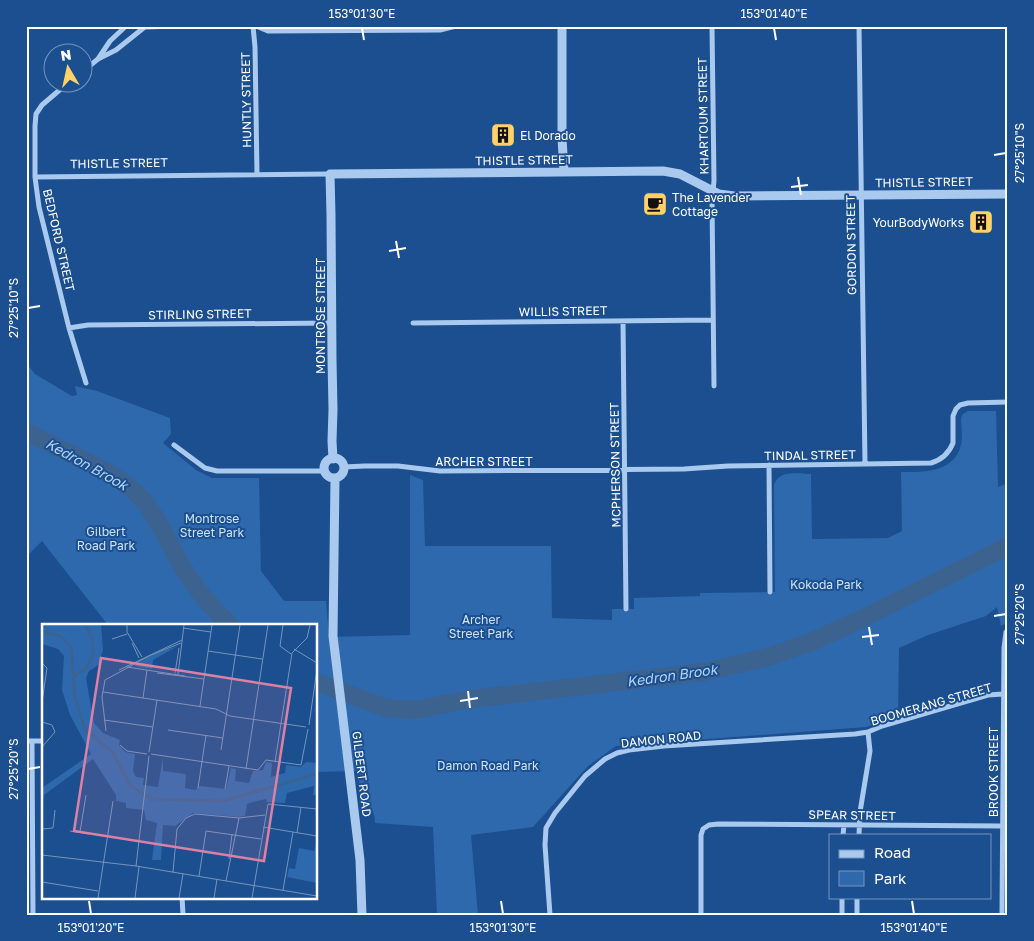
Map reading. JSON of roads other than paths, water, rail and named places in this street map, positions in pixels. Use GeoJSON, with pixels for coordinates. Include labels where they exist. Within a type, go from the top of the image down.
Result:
{"type":"FeatureCollection","features":[{"type":"Feature","properties":{"kind":"street"},"geometry":{"type":"LineString","coordinates":[[98,60],[110,42],[126,26]]}},
{"type":"Feature","properties":{"kind":"street"},"geometry":{"type":"LineString","coordinates":[[92,64],[116,50],[146,26],[177,26]]}},
{"type":"Feature","properties":{"kind":"street"},"geometry":{"type":"LineString","coordinates":[[255,26],[268,31],[316,31],[440,30],[456,26]]}},
{"type":"Feature","properties":{"kind":"street","name":"HUNTLY STREET"},"geometry":{"type":"LineString","coordinates":[[255,26],[257,174]]}},
{"type":"Feature","properties":{"kind":"street"},"geometry":{"type":"LineString","coordinates":[[562,26],[562,138],[564,172]]}},
{"type":"Feature","properties":{"kind":"street","name":"KHARTOUM STREET"},"geometry":{"type":"LineString","coordinates":[[712,26],[714,386]]}},
{"type":"Feature","properties":{"kind":"street","name":"GORDON STREET"},"geometry":{"type":"LineString","coordinates":[[859,26],[865,464]]}},
{"type":"Feature","properties":{"kind":"street","name":"BEDFORD STREET"},"geometry":{"type":"LineString","coordinates":[[58,92],[36,114],[35,177],[39,207],[69,328],[86,383]]}},
{"type":"Feature","properties":{"kind":"street","name":"THISTLE STREET"},"geometry":{"type":"LineString","coordinates":[[35,177],[653,171],[675,172],[719,194],[734,196],[1008,194]]}},
{"type":"Feature","properties":{"kind":"street","name":"MONTROSE STREET"},"geometry":{"type":"LineString","coordinates":[[330,174],[334,410],[333,459]]}},
{"type":"Feature","properties":{"kind":"street","name":"WILLIS STREET"},"geometry":{"type":"LineString","coordinates":[[413,323],[713,320]]}},
{"type":"Feature","properties":{"kind":"street","name":"MCPHERSON STREET"},"geometry":{"type":"LineString","coordinates":[[623,321],[626,609]]}},
{"type":"Feature","properties":{"kind":"street","name":"STIRLING STREET"},"geometry":{"type":"LineString","coordinates":[[69,328],[88,325],[332,323]]}},
{"type":"Feature","properties":{"kind":"street","name":"TINDAL STREET"},"geometry":{"type":"LineString","coordinates":[[625,470],[936,462],[949,451],[953,443],[953,416],[960,405],[1008,402]]}},
{"type":"Feature","properties":{"kind":"street"},"geometry":{"type":"LineString","coordinates":[[174,445],[205,468],[217,471],[324,471]]}},
{"type":"Feature","properties":{"kind":"street"},"geometry":{"type":"LineString","coordinates":[[330,459],[341,462],[343,467],[340,475],[335,478],[329,477],[324,471],[326,463],[330,459]]}},
{"type":"Feature","properties":{"kind":"street"},"geometry":{"type":"LineString","coordinates":[[768,465],[770,592]]}},
{"type":"Feature","properties":{"kind":"street","name":"ARCHER STREET"},"geometry":{"type":"LineString","coordinates":[[343,467],[398,466],[440,472],[625,470]]}},
{"type":"Feature","properties":{"kind":"street","name":"GILBERT ROAD"},"geometry":{"type":"LineString","coordinates":[[335,478],[333,636],[354,798],[360,860],[362,915]]}},
{"type":"Feature","properties":{"kind":"street","name":"BROOK STREET"},"geometry":{"type":"LineString","coordinates":[[1002,915],[1002,826],[1005,759],[1003,694],[1004,648],[1006,632],[1008,631]]}},
{"type":"Feature","properties":{"kind":"street","name":"BOOMERANG STREET"},"geometry":{"type":"LineString","coordinates":[[859,834],[860,812],[870,751],[868,732],[882,726],[988,695],[1003,694]]}},
{"type":"Feature","properties":{"kind":"street","name":"DAMON ROAD"},"geometry":{"type":"LineString","coordinates":[[550,915],[545,844],[546,828],[555,812],[584,776],[605,759],[629,750],[664,746],[868,732]]}},
{"type":"Feature","properties":{"kind":"street"},"geometry":{"type":"LineString","coordinates":[[32,915],[29,741],[42,741]]}},
{"type":"Feature","properties":{"kind":"street","name":"SPEAR STREET"},"geometry":{"type":"LineString","coordinates":[[701,915],[701,841],[703,829],[709,825],[1002,826]]}},
{"type":"Feature","properties":{"kind":"street"},"geometry":{"type":"LineString","coordinates":[[843,834],[844,825]]}},
{"type":"Feature","properties":{"kind":"street"},"geometry":{"type":"LineString","coordinates":[[182,898],[183,915]]}},
{"type":"Feature","properties":{"kind":"street"},"geometry":{"type":"LineString","coordinates":[[842,898],[842,915]]}},
{"type":"Feature","properties":{"kind":"street"},"geometry":{"type":"LineString","coordinates":[[857,915],[858,898]]}},
{"type":"Feature","properties":{"kind":"waterway","name":"Kedron Brook"},"geometry":{"type":"LineString","coordinates":[[26,431],[95,465],[133,490],[156,518],[190,580],[229,624]]}},
{"type":"Feature","properties":{"kind":"waterway","name":"Kedron Brook"},"geometry":{"type":"LineString","coordinates":[[318,683],[386,708],[415,710],[471,699],[704,672],[768,657],[811,642],[1008,546]]}},
{"type":"Feature","properties":{"kind":"place","name":"El Dorado"},"geometry":{"type":"Point","coordinates":[503,135]}},
{"type":"Feature","properties":{"kind":"place","name":"The Lavender Cottage"},"geometry":{"type":"Point","coordinates":[655,204]}},
{"type":"Feature","properties":{"kind":"place","name":"YourBodyWorks"},"geometry":{"type":"Point","coordinates":[981,222]}},
{"type":"Feature","properties":{"kind":"park label","name":"Montrose Street Park"},"geometry":{"type":"Point","coordinates":[212,525]}},
{"type":"Feature","properties":{"kind":"park label","name":"Gilbert Road Park"},"geometry":{"type":"Point","coordinates":[106,538]}},
{"type":"Feature","properties":{"kind":"park label","name":"Kokoda Park"},"geometry":{"type":"Point","coordinates":[826,584]}},
{"type":"Feature","properties":{"kind":"park label","name":"Archer Street Park"},"geometry":{"type":"Point","coordinates":[481,626]}},
{"type":"Feature","properties":{"kind":"park label","name":"Damon Road Park"},"geometry":{"type":"Point","coordinates":[488,765]}}]}
